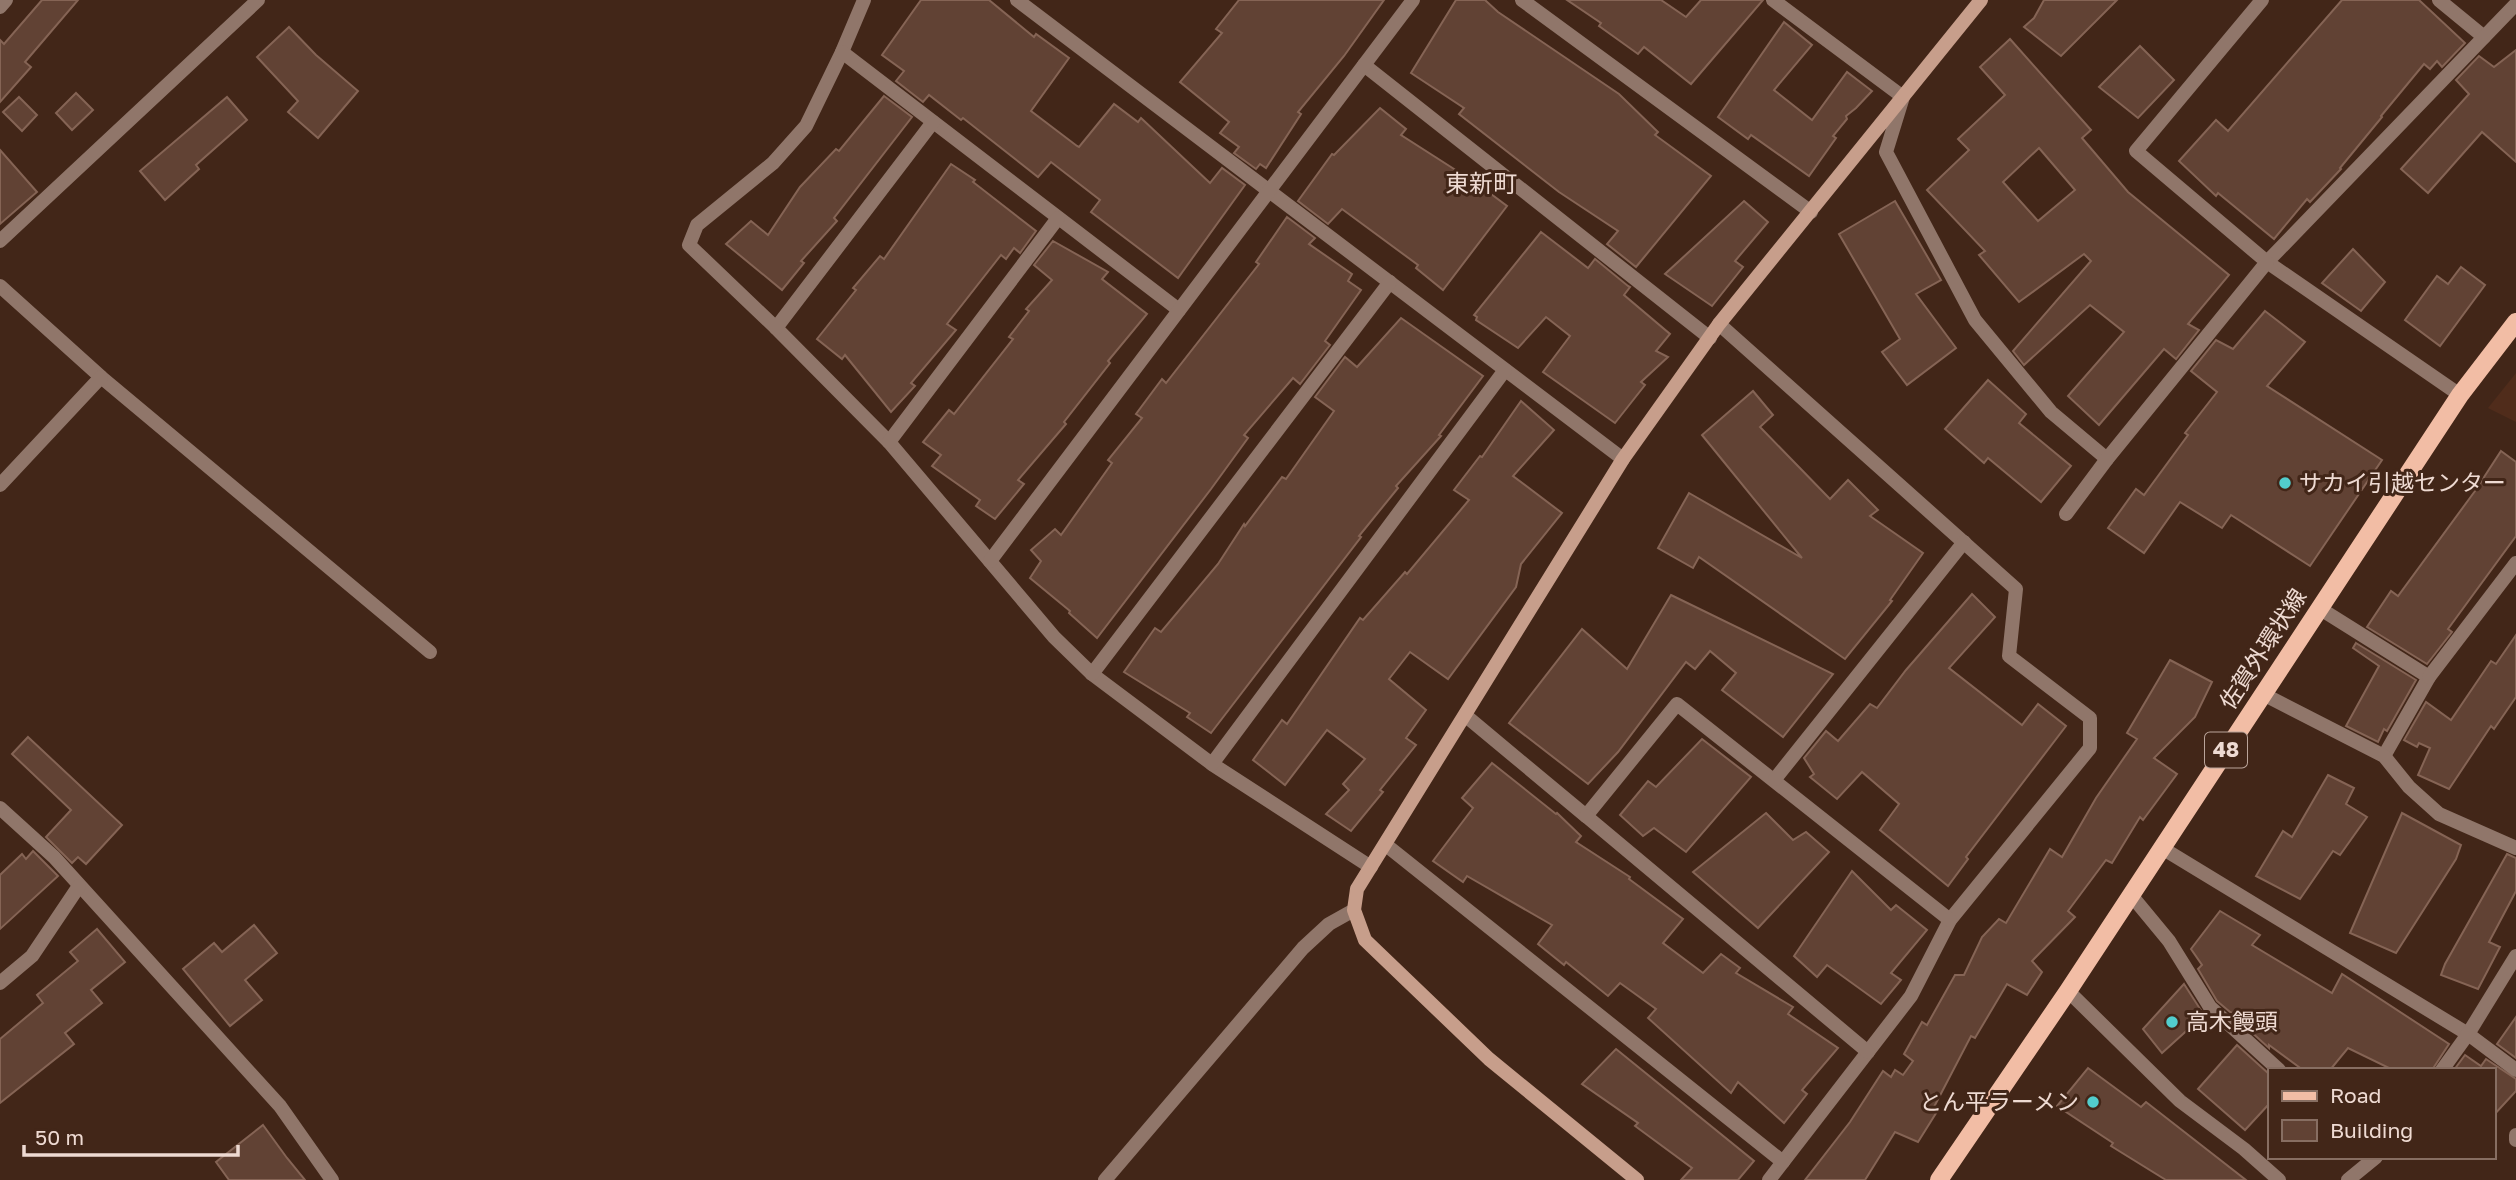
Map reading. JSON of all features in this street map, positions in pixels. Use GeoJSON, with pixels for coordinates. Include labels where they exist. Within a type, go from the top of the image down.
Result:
{"type":"FeatureCollection","features":[{"type":"Feature","properties":{"kind":"main road","name":"佐賀外環状線"},"geometry":{"type":"LineString","coordinates":[[1939,1180],[2068,990],[2460,395],[2516,322]]}},
{"type":"Feature","properties":{"kind":"street"},"geometry":{"type":"LineString","coordinates":[[0,7],[6,0]]}},
{"type":"Feature","properties":{"kind":"street"},"geometry":{"type":"LineString","coordinates":[[0,241],[258,0]]}},
{"type":"Feature","properties":{"kind":"street"},"geometry":{"type":"LineString","coordinates":[[864,0],[806,126],[773,163],[697,225],[689,245],[889,442],[1054,637],[1092,674],[1212,764],[1371,867]]}},
{"type":"Feature","properties":{"kind":"street"},"geometry":{"type":"LineString","coordinates":[[1017,0],[1623,459]]}},
{"type":"Feature","properties":{"kind":"street"},"geometry":{"type":"LineString","coordinates":[[990,561],[1413,0]]}},
{"type":"Feature","properties":{"kind":"street"},"geometry":{"type":"LineString","coordinates":[[1522,0],[1811,212]]}},
{"type":"Feature","properties":{"kind":"street"},"geometry":{"type":"LineString","coordinates":[[1637,1180],[1479,1049],[1365,940],[1354,910],[1357,889],[1623,459],[1719,324],[1982,0]]}},
{"type":"Feature","properties":{"kind":"street"},"geometry":{"type":"LineString","coordinates":[[2262,0],[2136,151],[2267,262],[2460,395]]}},
{"type":"Feature","properties":{"kind":"street"},"geometry":{"type":"LineString","coordinates":[[2439,0],[2484,37]]}},
{"type":"Feature","properties":{"kind":"street"},"geometry":{"type":"LineString","coordinates":[[1780,2],[1903,97]]}},
{"type":"Feature","properties":{"kind":"street"},"geometry":{"type":"LineString","coordinates":[[2066,514],[2107,459],[2267,262],[2516,4]]}},
{"type":"Feature","properties":{"kind":"street"},"geometry":{"type":"LineString","coordinates":[[842,52],[1179,310]]}},
{"type":"Feature","properties":{"kind":"street"},"geometry":{"type":"LineString","coordinates":[[1364,65],[1710,338]]}},
{"type":"Feature","properties":{"kind":"street"},"geometry":{"type":"LineString","coordinates":[[1903,97],[1886,152],[1975,320],[2051,412],[2107,459]]}},
{"type":"Feature","properties":{"kind":"street"},"geometry":{"type":"LineString","coordinates":[[776,328],[933,122]]}},
{"type":"Feature","properties":{"kind":"street"},"geometry":{"type":"LineString","coordinates":[[889,442],[1058,218]]}},
{"type":"Feature","properties":{"kind":"street"},"geometry":{"type":"LineString","coordinates":[[1092,674],[1390,282]]}},
{"type":"Feature","properties":{"kind":"street"},"geometry":{"type":"LineString","coordinates":[[0,286],[101,377],[429,652]]}},
{"type":"Feature","properties":{"kind":"street"},"geometry":{"type":"LineString","coordinates":[[1719,324],[2016,589],[2009,656],[2090,718],[2090,748],[1950,920],[1911,996],[1769,1180]]}},
{"type":"Feature","properties":{"kind":"street"},"geometry":{"type":"LineString","coordinates":[[1212,764],[1505,370]]}},
{"type":"Feature","properties":{"kind":"street"},"geometry":{"type":"LineString","coordinates":[[0,485],[101,377]]}},
{"type":"Feature","properties":{"kind":"street"},"geometry":{"type":"LineString","coordinates":[[1775,779],[1964,542]]}},
{"type":"Feature","properties":{"kind":"street"},"geometry":{"type":"LineString","coordinates":[[2384,756],[2429,677],[2516,564]]}},
{"type":"Feature","properties":{"kind":"street"},"geometry":{"type":"LineString","coordinates":[[2319,608],[2429,677]]}},
{"type":"Feature","properties":{"kind":"street"},"geometry":{"type":"LineString","coordinates":[[2263,694],[2384,756],[2409,787],[2439,814],[2516,848]]}},
{"type":"Feature","properties":{"kind":"street"},"geometry":{"type":"LineString","coordinates":[[1586,816],[1677,704],[1950,920]]}},
{"type":"Feature","properties":{"kind":"street"},"geometry":{"type":"LineString","coordinates":[[1466,716],[1868,1052]]}},
{"type":"Feature","properties":{"kind":"street"},"geometry":{"type":"LineString","coordinates":[[0,808],[54,858],[281,1106],[332,1180]]}},
{"type":"Feature","properties":{"kind":"street"},"geometry":{"type":"LineString","coordinates":[[1386,845],[1783,1162]]}},
{"type":"Feature","properties":{"kind":"street"},"geometry":{"type":"LineString","coordinates":[[2162,848],[2468,1034],[2516,1070]]}},
{"type":"Feature","properties":{"kind":"street"},"geometry":{"type":"LineString","coordinates":[[0,983],[32,956],[79,886]]}},
{"type":"Feature","properties":{"kind":"street"},"geometry":{"type":"LineString","coordinates":[[2131,895],[2169,941],[2210,1007],[2276,1068]]}},
{"type":"Feature","properties":{"kind":"street"},"geometry":{"type":"LineString","coordinates":[[1105,1180],[1303,948],[1329,924],[1354,910]]}},
{"type":"Feature","properties":{"kind":"street"},"geometry":{"type":"LineString","coordinates":[[2443,1068],[2468,1034],[2516,956]]}},
{"type":"Feature","properties":{"kind":"street"},"geometry":{"type":"LineString","coordinates":[[2068,990],[2180,1101],[2244,1149],[2278,1180]]}},
{"type":"Feature","properties":{"kind":"street"},"geometry":{"type":"LineString","coordinates":[[2348,1180],[2374,1159]]}},
{"type":"Feature","properties":{"kind":"shaded area"},"geometry":{"type":"Polygon","coordinates":[[[2516,373],[2516,422],[2488,408],[2516,373]]]}},
{"type":"Feature","properties":{"kind":"building"},"geometry":{"type":"Polygon","coordinates":[[[42,0],[78,0],[25,62],[31,67],[0,102],[0,40],[4,44],[42,0]]]}},
{"type":"Feature","properties":{"kind":"building"},"geometry":{"type":"Polygon","coordinates":[[[921,0],[989,0],[1034,37],[1036,34],[1069,58],[1031,111],[1077,146],[1079,147],[1114,104],[1138,122],[1141,118],[1210,183],[1222,168],[1245,185],[1178,278],[1091,212],[1100,200],[1051,162],[1038,177],[929,95],[923,102],[896,81],[904,71],[882,55],[921,0]]]}},
{"type":"Feature","properties":{"kind":"building"},"geometry":{"type":"Polygon","coordinates":[[[1239,0],[1384,0],[1344,56],[1298,112],[1301,114],[1266,168],[1260,164],[1256,169],[1234,153],[1239,147],[1220,133],[1229,122],[1180,82],[1222,33],[1216,29],[1239,0]]]}},
{"type":"Feature","properties":{"kind":"building"},"geometry":{"type":"Polygon","coordinates":[[[1456,0],[1485,0],[1498,12],[1619,94],[1658,132],[1655,135],[1711,176],[1636,267],[1607,244],[1618,231],[1559,192],[1459,114],[1464,108],[1411,73],[1456,0]]]}},
{"type":"Feature","properties":{"kind":"building"},"geometry":{"type":"Polygon","coordinates":[[[1567,0],[1661,0],[1686,17],[1701,0],[1763,0],[1691,84],[1644,47],[1638,54],[1599,26],[1601,23],[1567,0]]]}},
{"type":"Feature","properties":{"kind":"building"},"geometry":{"type":"Polygon","coordinates":[[[2044,0],[2117,0],[2061,56],[2024,27],[2034,18],[2044,0]]]}},
{"type":"Feature","properties":{"kind":"building"},"geometry":{"type":"Polygon","coordinates":[[[2342,0],[2419,0],[2465,43],[2442,67],[2437,61],[2430,69],[2424,64],[2341,169],[2310,202],[2307,199],[2274,239],[2218,193],[2216,196],[2179,161],[2216,120],[2228,131],[2342,0]]]}},
{"type":"Feature","properties":{"kind":"building"},"geometry":{"type":"Polygon","coordinates":[[[1784,22],[1812,45],[1774,90],[1812,120],[1847,72],[1872,91],[1846,116],[1847,119],[1833,136],[1836,138],[1809,176],[1751,135],[1748,139],[1718,117],[1784,22]]]}},
{"type":"Feature","properties":{"kind":"building"},"geometry":{"type":"Polygon","coordinates":[[[289,27],[316,55],[358,91],[318,138],[288,112],[298,101],[257,57],[289,27]]]}},
{"type":"Feature","properties":{"kind":"building"},"geometry":{"type":"Polygon","coordinates":[[[2010,39],[2091,130],[2082,138],[2128,192],[2229,275],[2188,324],[2199,330],[2176,359],[2164,349],[2099,425],[2068,396],[2124,332],[2090,305],[2024,365],[2013,351],[2091,261],[2084,254],[2019,302],[1979,255],[1985,251],[1927,190],[1969,150],[1958,139],[2005,95],[1980,67],[2010,39]],[[2039,148],[2003,182],[2038,221],[2075,190],[2039,148]]]}},
{"type":"Feature","properties":{"kind":"building"},"geometry":{"type":"Polygon","coordinates":[[[2140,46],[2174,80],[2138,118],[2099,87],[2140,46]]]}},
{"type":"Feature","properties":{"kind":"building"},"geometry":{"type":"Polygon","coordinates":[[[2516,50],[2516,162],[2482,132],[2428,193],[2401,169],[2469,94],[2456,80],[2479,56],[2494,67],[2516,50]]]}},
{"type":"Feature","properties":{"kind":"building"},"geometry":{"type":"Polygon","coordinates":[[[76,93],[93,110],[72,130],[56,113],[76,93]]]}},
{"type":"Feature","properties":{"kind":"building"},"geometry":{"type":"Polygon","coordinates":[[[884,96],[912,117],[834,218],[837,221],[801,261],[804,263],[782,290],[726,244],[751,221],[768,235],[800,187],[836,149],[839,151],[884,96]]]}},
{"type":"Feature","properties":{"kind":"building"},"geometry":{"type":"Polygon","coordinates":[[[19,97],[37,115],[22,131],[3,112],[19,97]]]}},
{"type":"Feature","properties":{"kind":"building"},"geometry":{"type":"Polygon","coordinates":[[[227,97],[247,120],[196,165],[199,169],[165,200],[140,171],[227,97]]]}},
{"type":"Feature","properties":{"kind":"building"},"geometry":{"type":"Polygon","coordinates":[[[1380,108],[1406,129],[1401,135],[1507,206],[1443,290],[1416,268],[1418,265],[1342,209],[1328,224],[1298,201],[1332,154],[1334,155],[1380,108]]]}},
{"type":"Feature","properties":{"kind":"building"},"geometry":{"type":"Polygon","coordinates":[[[0,150],[37,192],[0,224],[0,150]]]}},
{"type":"Feature","properties":{"kind":"building"},"geometry":{"type":"Polygon","coordinates":[[[951,164],[975,180],[973,182],[1036,231],[1020,253],[1014,248],[1006,259],[1001,255],[947,324],[956,330],[911,383],[915,386],[891,412],[845,355],[842,359],[817,339],[856,290],[853,288],[880,256],[884,259],[951,164]]]}},
{"type":"Feature","properties":{"kind":"building"},"geometry":{"type":"Polygon","coordinates":[[[1744,201],[1768,222],[1735,261],[1743,267],[1712,306],[1665,274],[1744,201]]]}},
{"type":"Feature","properties":{"kind":"building"},"geometry":{"type":"Polygon","coordinates":[[[1895,201],[1941,280],[1916,294],[1956,348],[1907,385],[1882,352],[1900,339],[1839,234],[1895,201]]]}},
{"type":"Feature","properties":{"kind":"building"},"geometry":{"type":"Polygon","coordinates":[[[1287,217],[1315,238],[1309,244],[1352,274],[1348,281],[1361,290],[1325,341],[1330,345],[1300,384],[1293,378],[1244,435],[1248,438],[1097,638],[1069,613],[1070,611],[1030,578],[1041,561],[1031,550],[1055,529],[1061,535],[1112,463],[1108,460],[1142,418],[1136,414],[1162,379],[1166,383],[1259,264],[1256,262],[1287,217]]]}},
{"type":"Feature","properties":{"kind":"building"},"geometry":{"type":"Polygon","coordinates":[[[1541,232],[1588,268],[1595,259],[1630,287],[1624,295],[1670,334],[1656,351],[1668,357],[1641,382],[1645,385],[1615,423],[1543,372],[1570,336],[1546,317],[1518,348],[1476,320],[1474,315],[1541,232]]]}},
{"type":"Feature","properties":{"kind":"building"},"geometry":{"type":"Polygon","coordinates":[[[1053,241],[1108,272],[1102,279],[1147,314],[1108,361],[1110,363],[1064,422],[1066,424],[1018,480],[1024,484],[995,519],[976,506],[980,500],[932,466],[941,455],[923,442],[949,410],[954,414],[1013,339],[1009,337],[1029,311],[1026,309],[1052,280],[1034,265],[1053,241]]]}},
{"type":"Feature","properties":{"kind":"building"},"geometry":{"type":"Polygon","coordinates":[[[2353,249],[2385,282],[2361,311],[2322,283],[2353,249]]]}},
{"type":"Feature","properties":{"kind":"building"},"geometry":{"type":"Polygon","coordinates":[[[2461,267],[2485,285],[2440,346],[2405,320],[2437,276],[2448,284],[2461,267]]]}},
{"type":"Feature","properties":{"kind":"building"},"geometry":{"type":"Polygon","coordinates":[[[2265,311],[2305,342],[2267,386],[2382,460],[2310,566],[2231,515],[2222,528],[2180,502],[2144,553],[2108,528],[2136,489],[2144,495],[2188,435],[2185,433],[2217,392],[2191,371],[2216,340],[2233,349],[2265,311]]]}},
{"type":"Feature","properties":{"kind":"building"},"geometry":{"type":"Polygon","coordinates":[[[1401,318],[1483,376],[1439,435],[1441,436],[1396,486],[1398,488],[1211,733],[1187,717],[1190,713],[1124,672],[1155,628],[1161,632],[1218,564],[1244,524],[1245,526],[1282,477],[1286,479],[1334,411],[1315,397],[1345,357],[1357,367],[1401,318]]]}},
{"type":"Feature","properties":{"kind":"building"},"geometry":{"type":"Polygon","coordinates":[[[1988,380],[2026,414],[2019,423],[2071,466],[2041,502],[1988,458],[1984,463],[1945,429],[1988,380]]]}},
{"type":"Feature","properties":{"kind":"building"},"geometry":{"type":"Polygon","coordinates":[[[1753,391],[1773,415],[1760,427],[1830,499],[1848,480],[1878,510],[1870,516],[1923,553],[1890,600],[1892,601],[1845,659],[1699,557],[1693,568],[1658,548],[1689,493],[1802,558],[1702,435],[1753,391]]]}},
{"type":"Feature","properties":{"kind":"building"},"geometry":{"type":"Polygon","coordinates":[[[1521,401],[1554,430],[1513,476],[1562,513],[1521,564],[1516,587],[1448,679],[1410,652],[1389,679],[1426,710],[1406,738],[1416,745],[1351,831],[1326,814],[1349,790],[1343,784],[1365,759],[1327,730],[1285,785],[1253,760],[1282,720],[1287,724],[1360,618],[1363,620],[1405,572],[1407,574],[1469,500],[1454,490],[1480,456],[1482,457],[1521,401]]]}},
{"type":"Feature","properties":{"kind":"building"},"geometry":{"type":"Polygon","coordinates":[[[2501,451],[2516,462],[2516,536],[2448,629],[2452,632],[2427,664],[2367,627],[2391,591],[2398,596],[2501,451]]]}},
{"type":"Feature","properties":{"kind":"building"},"geometry":{"type":"Polygon","coordinates":[[[1972,594],[1995,617],[1949,668],[2022,725],[2038,704],[2066,726],[1966,857],[1968,859],[1948,886],[1880,830],[1899,804],[1862,772],[1837,799],[1810,777],[1814,774],[1804,758],[1826,731],[1838,741],[1870,704],[1877,708],[1972,594]]]}},
{"type":"Feature","properties":{"kind":"building"},"geometry":{"type":"Polygon","coordinates":[[[1671,595],[1833,674],[1783,737],[1722,690],[1736,673],[1710,651],[1695,669],[1686,662],[1618,752],[1588,784],[1509,723],[1582,629],[1627,669],[1671,595]]]}},
{"type":"Feature","properties":{"kind":"building"},"geometry":{"type":"Polygon","coordinates":[[[2516,635],[2516,697],[2494,729],[2491,726],[2449,789],[2418,775],[2430,748],[2419,743],[2417,747],[2404,740],[2426,702],[2451,720],[2491,661],[2496,664],[2516,635]]]}},
{"type":"Feature","properties":{"kind":"building"},"geometry":{"type":"Polygon","coordinates":[[[2356,643],[2416,680],[2378,742],[2346,726],[2379,666],[2353,648],[2356,643]]]}},
{"type":"Feature","properties":{"kind":"building"},"geometry":{"type":"Polygon","coordinates":[[[2170,660],[2212,682],[2195,717],[2154,758],[2177,774],[2143,820],[2140,817],[2112,863],[2106,860],[2068,911],[2075,917],[2032,961],[2042,972],[2027,995],[2007,984],[1975,1038],[1971,1036],[1934,1107],[1938,1110],[1918,1142],[1895,1132],[1865,1180],[1805,1180],[1850,1122],[1883,1071],[1891,1077],[1895,1070],[1903,1075],[1913,1061],[1904,1054],[1922,1022],[1927,1025],[1955,975],[1964,975],[1982,937],[1999,919],[2006,923],[2050,849],[2062,857],[2096,798],[2137,739],[2127,733],[2170,660]]]}},
{"type":"Feature","properties":{"kind":"building"},"geometry":{"type":"Polygon","coordinates":[[[28,737],[122,825],[86,864],[78,857],[72,863],[46,837],[71,810],[12,754],[28,737]]]}},
{"type":"Feature","properties":{"kind":"building"},"geometry":{"type":"Polygon","coordinates":[[[1702,739],[1751,777],[1686,852],[1654,828],[1643,836],[1620,815],[1648,781],[1656,787],[1702,739]]]}},
{"type":"Feature","properties":{"kind":"building"},"geometry":{"type":"Polygon","coordinates":[[[1492,763],[1557,813],[1581,836],[1576,842],[1630,877],[1629,879],[1683,919],[1663,943],[1703,973],[1721,954],[1740,968],[1736,973],[1793,1007],[1788,1014],[1838,1048],[1802,1090],[1807,1094],[1784,1123],[1738,1082],[1731,1093],[1648,1018],[1656,1009],[1620,983],[1608,996],[1566,962],[1564,965],[1538,944],[1552,925],[1467,876],[1463,882],[1433,861],[1473,808],[1462,798],[1492,763]]]}},
{"type":"Feature","properties":{"kind":"building"},"geometry":{"type":"Polygon","coordinates":[[[2328,775],[2354,788],[2346,804],[2367,817],[2340,855],[2333,851],[2300,899],[2256,876],[2283,831],[2292,837],[2328,775]]]}},
{"type":"Feature","properties":{"kind":"building"},"geometry":{"type":"Polygon","coordinates":[[[1766,813],[1793,840],[1806,832],[1829,852],[1758,928],[1693,872],[1766,813]]]}},
{"type":"Feature","properties":{"kind":"building"},"geometry":{"type":"Polygon","coordinates":[[[2402,813],[2461,845],[2456,859],[2396,953],[2350,933],[2402,813]]]}},
{"type":"Feature","properties":{"kind":"building"},"geometry":{"type":"Polygon","coordinates":[[[33,851],[58,876],[0,929],[0,875],[22,854],[26,859],[33,851]]]}},
{"type":"Feature","properties":{"kind":"building"},"geometry":{"type":"Polygon","coordinates":[[[2507,854],[2516,858],[2516,891],[2489,942],[2500,947],[2478,989],[2441,975],[2507,854]]]}},
{"type":"Feature","properties":{"kind":"building"},"geometry":{"type":"Polygon","coordinates":[[[1852,871],[1891,910],[1896,905],[1927,930],[1891,973],[1901,980],[1881,1004],[1827,965],[1817,977],[1794,956],[1852,871]]]}},
{"type":"Feature","properties":{"kind":"building"},"geometry":{"type":"Polygon","coordinates":[[[2220,911],[2260,935],[2252,945],[2332,993],[2342,974],[2449,1044],[2433,1068],[2389,1068],[2348,1048],[2332,1068],[2300,1068],[2269,1045],[2269,1048],[2249,1030],[2256,1023],[2230,1012],[2217,1001],[2198,969],[2202,965],[2191,949],[2220,911]]]}},
{"type":"Feature","properties":{"kind":"building"},"geometry":{"type":"Polygon","coordinates":[[[254,925],[277,953],[245,980],[262,1000],[230,1026],[183,969],[214,943],[222,952],[254,925]]]}},
{"type":"Feature","properties":{"kind":"building"},"geometry":{"type":"Polygon","coordinates":[[[97,929],[125,962],[91,990],[102,1003],[65,1033],[74,1044],[0,1103],[0,1039],[43,1003],[37,995],[78,961],[70,952],[97,929]]]}},
{"type":"Feature","properties":{"kind":"building","name":"高木饅頭"},"geometry":{"type":"Polygon","coordinates":[[[2184,984],[2204,1015],[2162,1053],[2143,1029],[2184,984]]]}},
{"type":"Feature","properties":{"kind":"building"},"geometry":{"type":"Polygon","coordinates":[[[2516,1017],[2516,1058],[2497,1044],[2516,1017]]]}},
{"type":"Feature","properties":{"kind":"building"},"geometry":{"type":"Polygon","coordinates":[[[2237,1045],[2268,1073],[2268,1105],[2245,1130],[2198,1089],[2237,1045]]]}},
{"type":"Feature","properties":{"kind":"building"},"geometry":{"type":"Polygon","coordinates":[[[1616,1049],[1754,1161],[1738,1180],[1681,1180],[1692,1168],[1635,1126],[1638,1123],[1582,1084],[1616,1049]]]}},
{"type":"Feature","properties":{"kind":"building"},"geometry":{"type":"Polygon","coordinates":[[[2465,1055],[2481,1066],[2486,1059],[2516,1079],[2516,1091],[2495,1114],[2495,1068],[2455,1068],[2465,1055]]]}},
{"type":"Feature","properties":{"kind":"building"},"geometry":{"type":"Polygon","coordinates":[[[2088,1068],[2141,1107],[2146,1102],[2246,1180],[2166,1180],[2111,1146],[2113,1143],[2057,1106],[2088,1068]]]}},
{"type":"Feature","properties":{"kind":"building"},"geometry":{"type":"Polygon","coordinates":[[[263,1125],[305,1180],[229,1180],[216,1162],[263,1125]]]}},
{"type":"Feature","properties":{"kind":"place","name":"サカイ引越センター"},"geometry":{"type":"Point","coordinates":[2285,483]}},
{"type":"Feature","properties":{"kind":"place","name":"高木饅頭"},"geometry":{"type":"Point","coordinates":[2172,1022]}},
{"type":"Feature","properties":{"kind":"place","name":"とん平ラーメン"},"geometry":{"type":"Point","coordinates":[2093,1102]}},
{"type":"Feature","properties":{"kind":"district","name":"東新町"},"geometry":{"type":"Point","coordinates":[1481,184]}}]}
